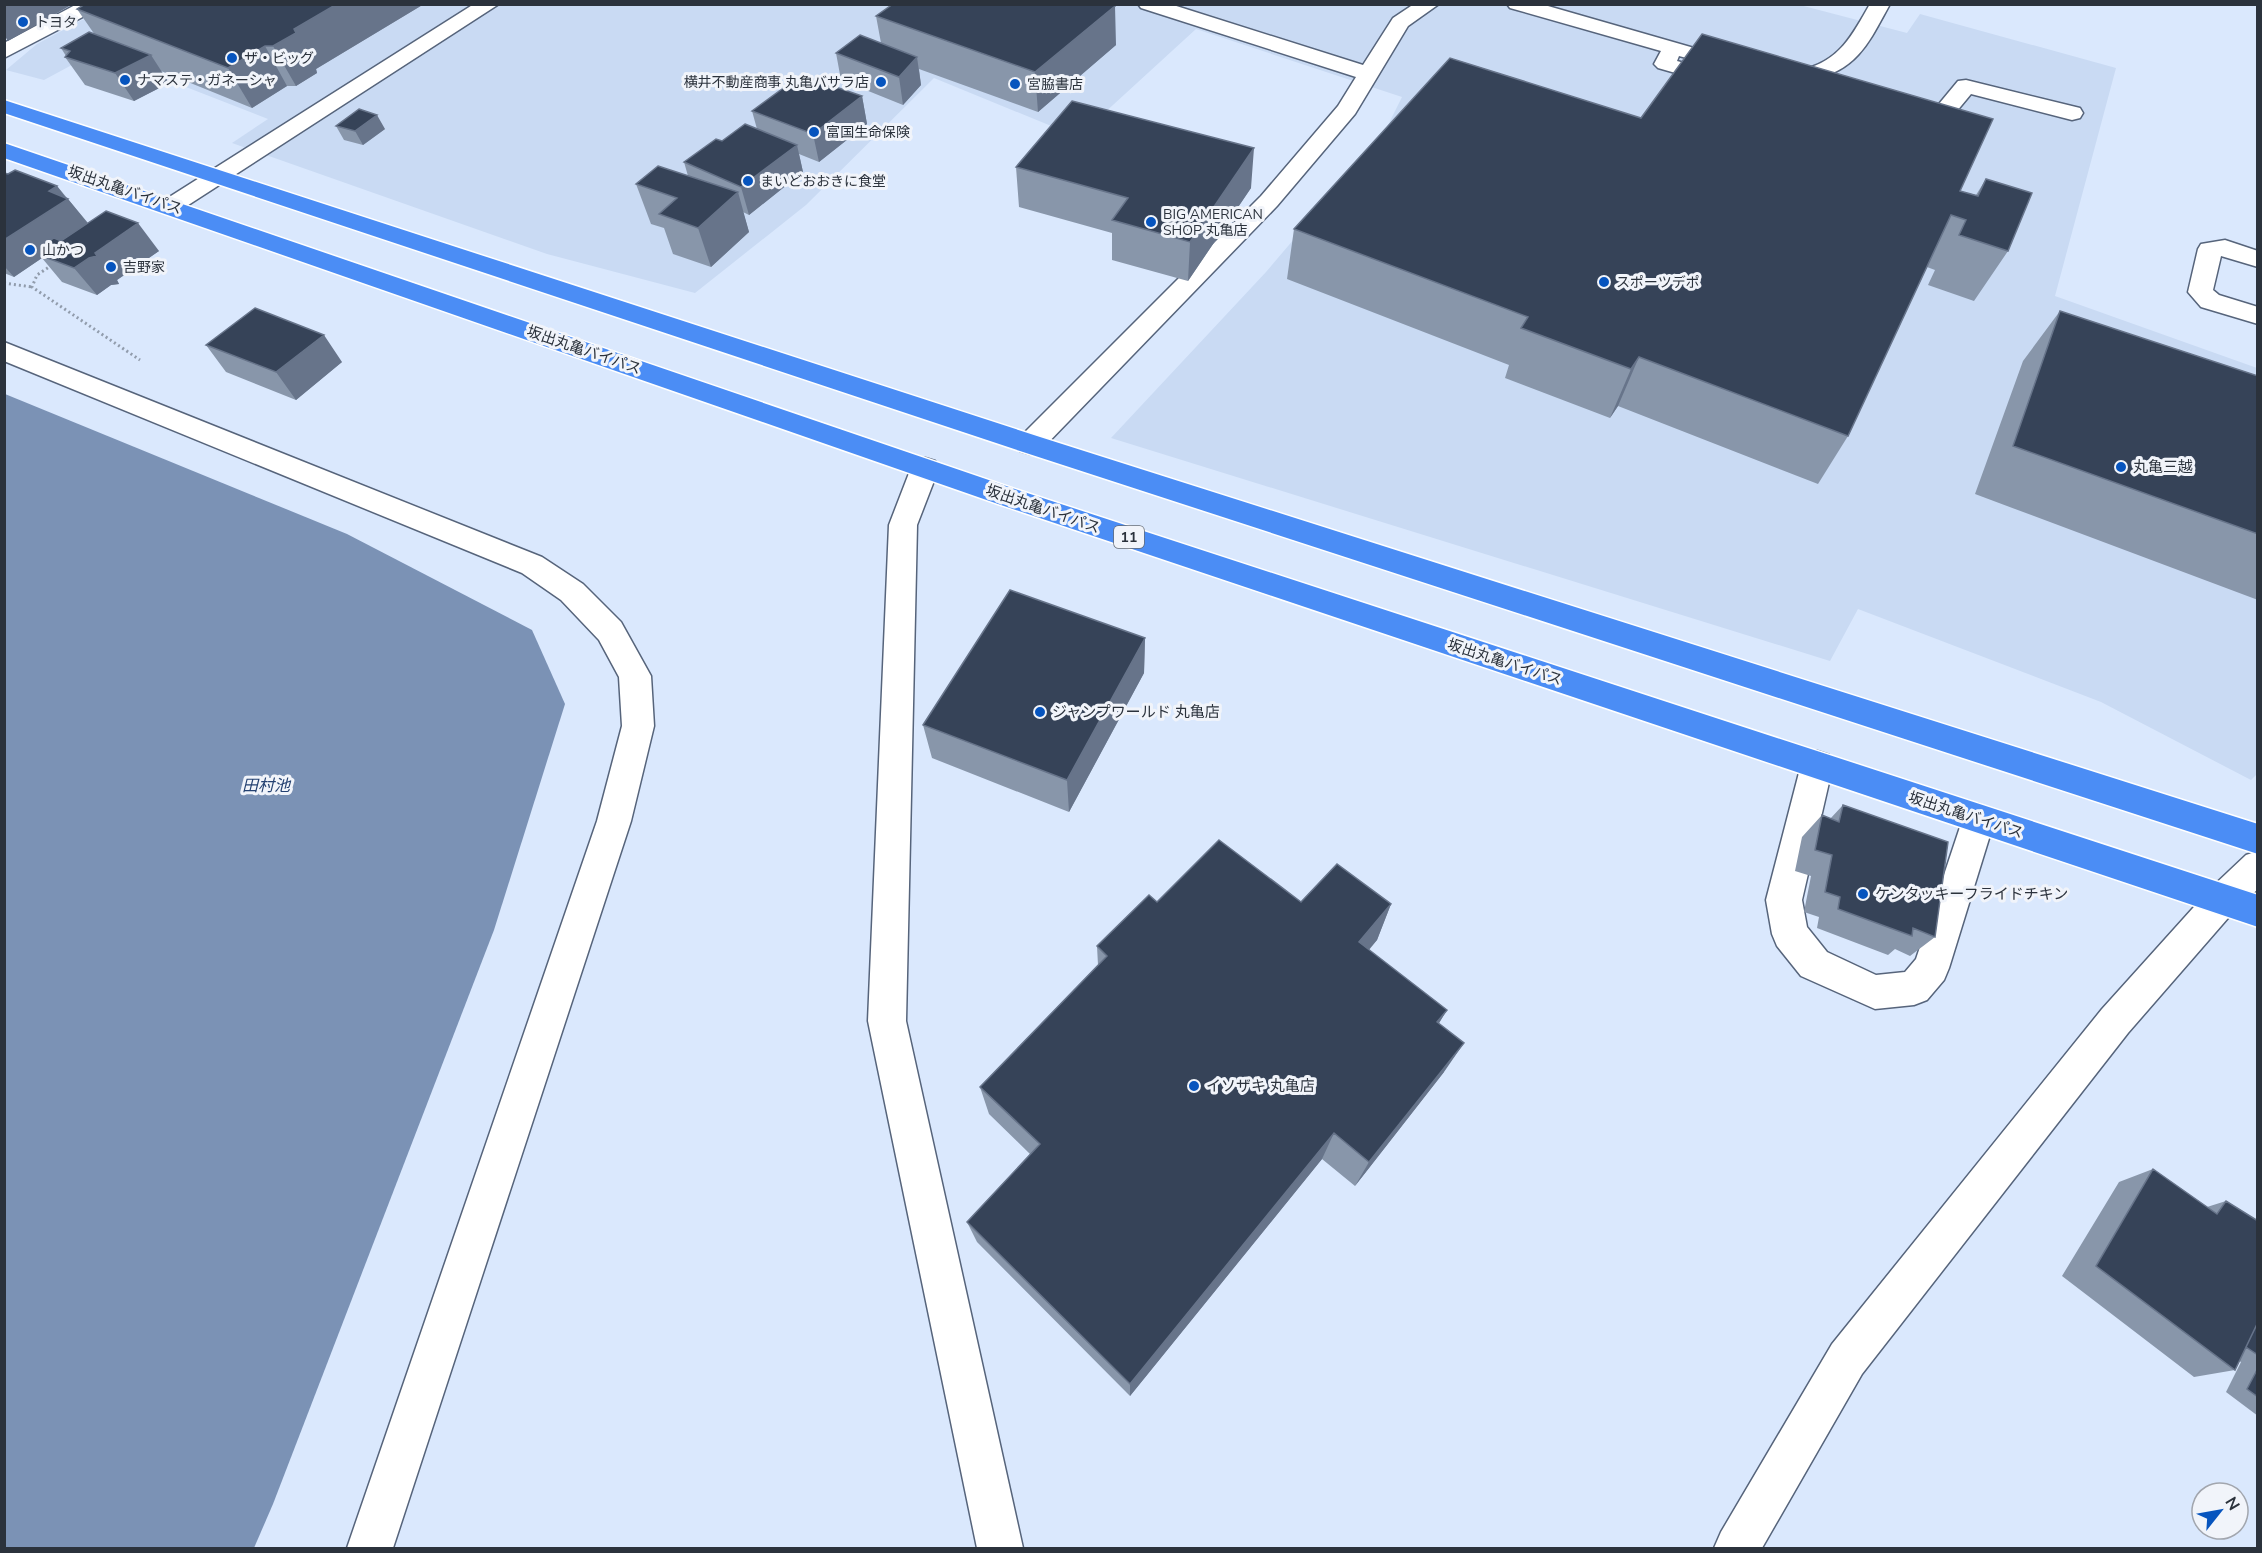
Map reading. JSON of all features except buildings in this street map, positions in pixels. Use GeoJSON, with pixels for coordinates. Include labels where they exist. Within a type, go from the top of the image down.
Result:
{"type":"FeatureCollection","features":[{"type":"Feature","properties":{"kind":"highway"},"geometry":{"type":"LineString","coordinates":[[4,106],[1030,444],[2258,839]]}},
{"type":"Feature","properties":{"kind":"highway","name":"坂出丸亀バイパス"},"geometry":{"type":"LineString","coordinates":[[4,150],[925,468],[2240,905]]}},
{"type":"Feature","properties":{"kind":"street"},"geometry":{"type":"LineString","coordinates":[[4,52],[93,4]]}},
{"type":"Feature","properties":{"kind":"street"},"geometry":{"type":"LineString","coordinates":[[171,206],[489,4]]}},
{"type":"Feature","properties":{"kind":"street"},"geometry":{"type":"LineString","coordinates":[[1148,4],[1368,74]]}},
{"type":"Feature","properties":{"kind":"street"},"geometry":{"type":"LineString","coordinates":[[1030,444],[1269,201],[1347,109],[1400,22],[1429,4]]}},
{"type":"Feature","properties":{"kind":"street"},"geometry":{"type":"LineString","coordinates":[[1517,4],[1673,48],[1665,64],[1740,76]]}},
{"type":"Feature","properties":{"kind":"street"},"geometry":{"type":"LineString","coordinates":[[1770,87],[1831,68],[1849,57],[1880,4]]}},
{"type":"Feature","properties":{"kind":"street"},"geometry":{"type":"LineString","coordinates":[[1901,130],[1924,136],[1966,86],[2072,113]]}},
{"type":"Feature","properties":{"kind":"street"},"geometry":{"type":"LineString","coordinates":[[2258,259],[2225,248],[2210,249],[2200,292],[2210,301],[2258,316]]}},
{"type":"Feature","properties":{"kind":"street"},"geometry":{"type":"LineString","coordinates":[[4,351],[532,565],[572,592],[610,631],[636,676],[638,726],[614,821],[370,1548]]}},
{"type":"Feature","properties":{"kind":"street"},"geometry":{"type":"LineString","coordinates":[[925,468],[903,525],[887,1022],[1000,1548]]}},
{"type":"Feature","properties":{"kind":"street"},"geometry":{"type":"LineString","coordinates":[[1817,765],[1784,900],[1790,934],[1814,964],[1875,992],[1914,987],[1931,968],[1978,819]]}},
{"type":"Feature","properties":{"kind":"street"},"geometry":{"type":"LineString","coordinates":[[1737,1548],[1847,1359],[2115,1020],[2240,905],[2258,866]]}},
{"type":"Feature","properties":{"kind":"path"},"geometry":{"type":"LineString","coordinates":[[32,287],[37,275],[56,262]]}},
{"type":"Feature","properties":{"kind":"path"},"geometry":{"type":"LineString","coordinates":[[4,283],[32,287],[109,337],[146,365]]}},
{"type":"Feature","properties":{"kind":"shaded area"},"geometry":{"type":"Polygon","coordinates":[[[112,4],[1796,4],[1907,33],[1920,14],[2116,68],[2055,296],[2257,368],[2257,774],[2251,780],[2101,702],[1858,609],[1830,661],[1111,438],[1266,272],[1384,133],[1402,97],[1196,29],[1078,137],[934,78],[806,205],[695,293],[547,254],[232,143],[268,119],[96,52],[44,80],[6,70],[37,44],[112,4]]]}},
{"type":"Feature","properties":{"kind":"water","name":"田村池"},"geometry":{"type":"Polygon","coordinates":[[[5,394],[347,534],[532,630],[565,704],[494,930],[254,1548],[5,1548],[5,394]]]}},
{"type":"Feature","properties":{"kind":"place","name":"トヨタ"},"geometry":{"type":"Point","coordinates":[23,22]}},
{"type":"Feature","properties":{"kind":"place","name":"ザ・ビッグ"},"geometry":{"type":"Point","coordinates":[232,58]}},
{"type":"Feature","properties":{"kind":"place","name":"ナマステ・ガネーシャ"},"geometry":{"type":"Point","coordinates":[125,80]}},
{"type":"Feature","properties":{"kind":"place","name":"横井不動産商事 丸亀バサラ店"},"geometry":{"type":"Point","coordinates":[881,82]}},
{"type":"Feature","properties":{"kind":"place","name":"宮脇書店"},"geometry":{"type":"Point","coordinates":[1015,84]}},
{"type":"Feature","properties":{"kind":"place","name":"富国生命保険"},"geometry":{"type":"Point","coordinates":[814,132]}},
{"type":"Feature","properties":{"kind":"place","name":"まいどおおきに食堂"},"geometry":{"type":"Point","coordinates":[748,181]}},
{"type":"Feature","properties":{"kind":"place","name":"BIG AMERICAN SHOP 丸亀店"},"geometry":{"type":"Point","coordinates":[1151,222]}},
{"type":"Feature","properties":{"kind":"place","name":"山かつ"},"geometry":{"type":"Point","coordinates":[30,250]}},
{"type":"Feature","properties":{"kind":"place","name":"吉野家"},"geometry":{"type":"Point","coordinates":[111,267]}},
{"type":"Feature","properties":{"kind":"place","name":"スポーツデポ"},"geometry":{"type":"Point","coordinates":[1604,282]}},
{"type":"Feature","properties":{"kind":"place","name":"丸亀三越"},"geometry":{"type":"Point","coordinates":[2121,467]}},
{"type":"Feature","properties":{"kind":"place","name":"ジャンプワールド 丸亀店"},"geometry":{"type":"Point","coordinates":[1040,712]}},
{"type":"Feature","properties":{"kind":"place","name":"ケンタッキーフライドチキン"},"geometry":{"type":"Point","coordinates":[1863,894]}},
{"type":"Feature","properties":{"kind":"place","name":"イソザキ 丸亀店"},"geometry":{"type":"Point","coordinates":[1194,1086]}}]}
